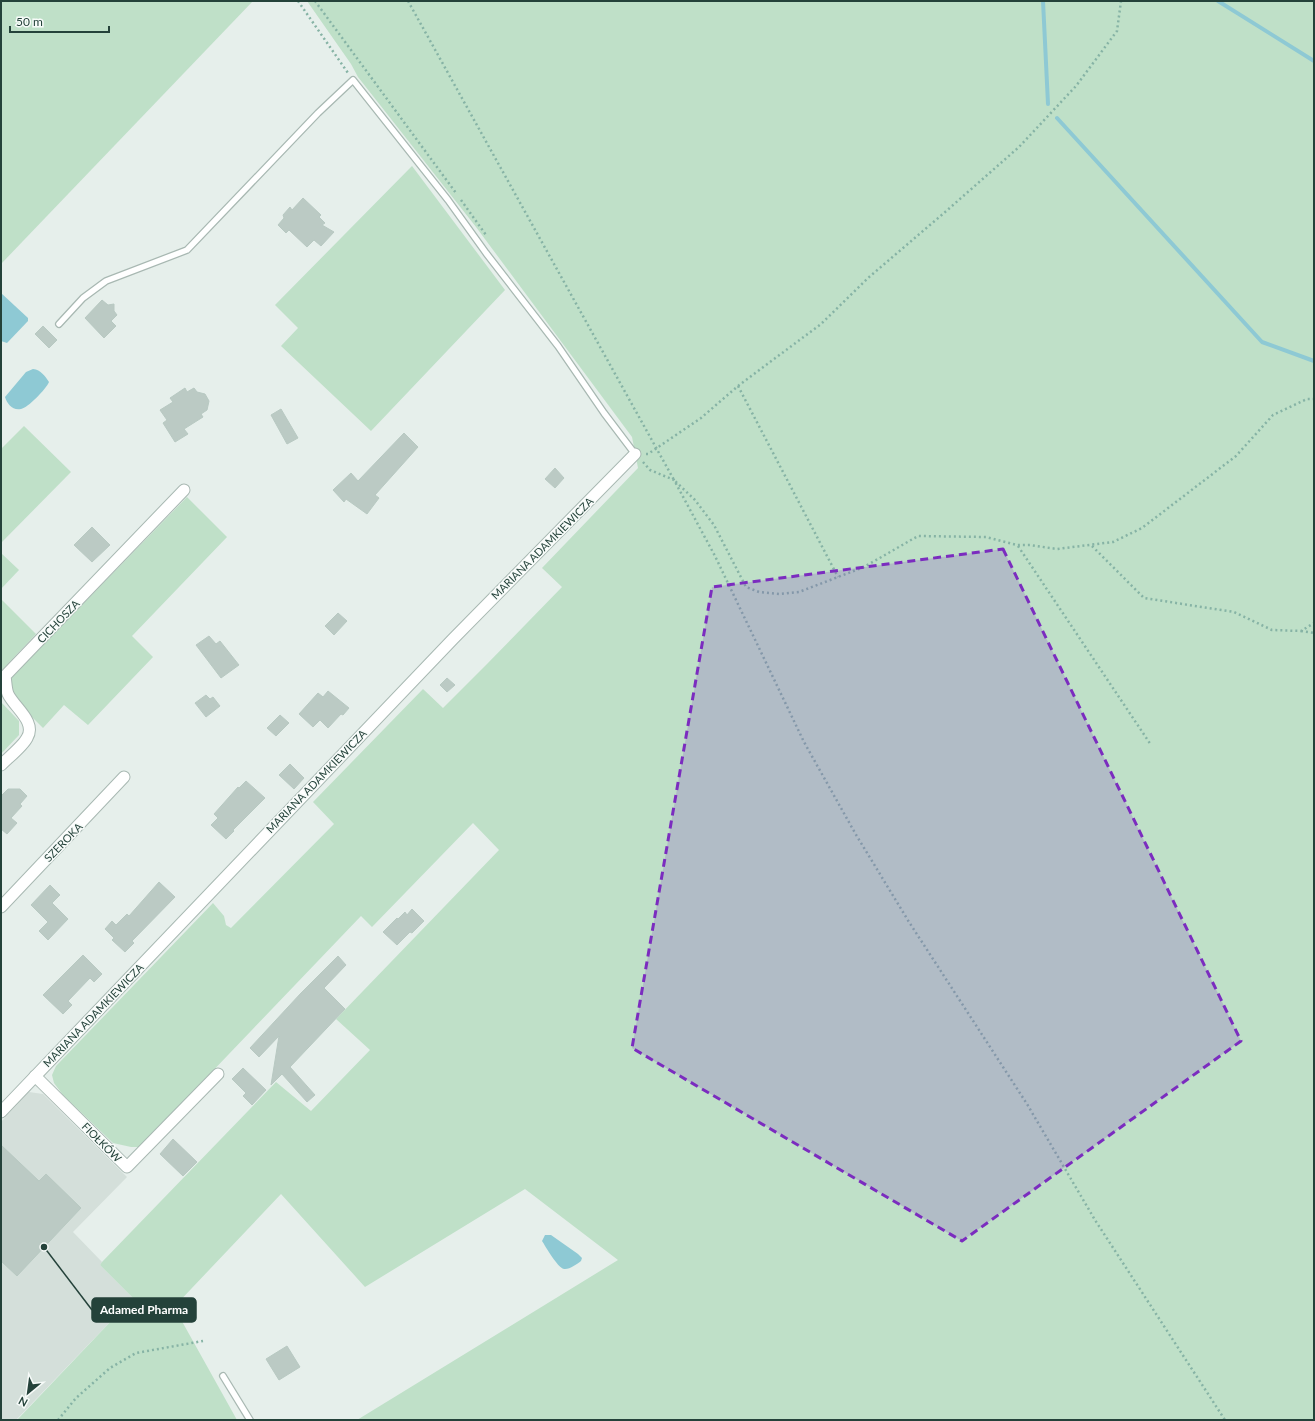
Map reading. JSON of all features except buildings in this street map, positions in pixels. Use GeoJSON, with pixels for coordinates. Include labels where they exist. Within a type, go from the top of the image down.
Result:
{"type":"FeatureCollection","features":[{"type":"Feature","properties":{"kind":"street","name":"MARIANA ADAMKIEWICZA"},"geometry":{"type":"LineString","coordinates":[[1,1112],[452,639],[635,454]]}},
{"type":"Feature","properties":{"kind":"street","name":"CICHOSZA"},"geometry":{"type":"LineString","coordinates":[[1,765],[27,738],[29,732],[29,725],[8,695],[5,676],[184,490]]}},
{"type":"Feature","properties":{"kind":"street","name":"SZEROKA"},"geometry":{"type":"LineString","coordinates":[[1,907],[124,777]]}},
{"type":"Feature","properties":{"kind":"street","name":"FIOŁKÓW"},"geometry":{"type":"LineString","coordinates":[[35,1076],[127,1167],[218,1074]]}},
{"type":"Feature","properties":{"kind":"lane"},"geometry":{"type":"LineString","coordinates":[[59,324],[83,298],[106,281],[187,250],[318,113],[353,80],[448,200],[486,253],[558,346],[604,413],[635,454]]}},
{"type":"Feature","properties":{"kind":"lane"},"geometry":{"type":"LineString","coordinates":[[223,1376],[250,1420]]}},
{"type":"Feature","properties":{"kind":"path"},"geometry":{"type":"LineString","coordinates":[[298,1],[353,80]]}},
{"type":"Feature","properties":{"kind":"path"},"geometry":{"type":"LineString","coordinates":[[408,1],[657,448],[715,556],[804,742],[855,833],[909,922],[1027,1104],[1095,1220],[1225,1420]]}},
{"type":"Feature","properties":{"kind":"path"},"geometry":{"type":"LineString","coordinates":[[635,454],[648,454],[701,418],[738,386],[821,324],[868,278],[1019,147],[1076,86],[1116,32],[1121,1]]}},
{"type":"Feature","properties":{"kind":"path"},"geometry":{"type":"LineString","coordinates":[[738,386],[838,577]]}},
{"type":"Feature","properties":{"kind":"path"},"geometry":{"type":"LineString","coordinates":[[635,454],[650,470],[674,480],[695,500],[714,525],[746,587],[758,592],[779,594],[799,592],[864,567],[918,536],[986,537],[1017,545],[1030,545],[1058,550],[1113,542],[1142,528],[1236,456],[1273,415],[1307,399],[1314,399]]}},
{"type":"Feature","properties":{"kind":"path"},"geometry":{"type":"LineString","coordinates":[[1017,545],[1151,744]]}},
{"type":"Feature","properties":{"kind":"path"},"geometry":{"type":"LineString","coordinates":[[1092,546],[1144,598],[1234,612],[1272,630],[1314,633]]}},
{"type":"Feature","properties":{"kind":"path"},"geometry":{"type":"LineString","coordinates":[[1301,631],[1314,623]]}},
{"type":"Feature","properties":{"kind":"path"},"geometry":{"type":"LineString","coordinates":[[58,1420],[76,1398],[110,1368],[136,1353],[203,1340]]}},
{"type":"Feature","properties":{"kind":"highlighted area"},"geometry":{"type":"Polygon","coordinates":[[[1003,549],[1241,1041],[962,1241],[632,1048],[712,587],[1003,549]]]}},
{"type":"Feature","properties":{"kind":"shaded area"},"geometry":{"type":"Polygon","coordinates":[[[29,1092],[43,1094],[127,1177],[73,1232],[102,1262],[100,1265],[133,1298],[16,1420],[1,1420],[1,1122],[29,1092]]]}},
{"type":"Feature","properties":{"kind":"green space"},"geometry":{"type":"Polygon","coordinates":[[[1,1],[253,1],[1,264],[1,1]]]}},
{"type":"Feature","properties":{"kind":"green space"},"geometry":{"type":"Polygon","coordinates":[[[307,1],[1314,1],[1314,1420],[357,1420],[618,1260],[525,1189],[365,1287],[281,1194],[174,1307],[237,1420],[17,1420],[133,1298],[100,1265],[102,1262],[276,1082],[311,1111],[370,1050],[336,1019],[499,850],[473,823],[372,927],[361,916],[140,1147],[131,1147],[113,1143],[63,1095],[54,1083],[52,1075],[56,1066],[213,903],[224,916],[226,925],[231,928],[334,824],[313,802],[423,689],[443,708],[562,587],[542,568],[638,468],[632,437],[476,227],[358,77],[351,64],[307,1]]]}},
{"type":"Feature","properties":{"kind":"green space"},"geometry":{"type":"Polygon","coordinates":[[[412,166],[505,290],[371,431],[281,346],[298,328],[275,305],[412,166]]]}},
{"type":"Feature","properties":{"kind":"green space"},"geometry":{"type":"Polygon","coordinates":[[[24,426],[71,472],[1,543],[1,449],[24,426]]]}},
{"type":"Feature","properties":{"kind":"green space"},"geometry":{"type":"Polygon","coordinates":[[[187,497],[227,537],[132,636],[153,657],[88,725],[64,705],[43,728],[9,694],[9,680],[187,497]]]}},
{"type":"Feature","properties":{"kind":"green space"},"geometry":{"type":"Polygon","coordinates":[[[1,553],[19,570],[1,589],[1,553]]]}},
{"type":"Feature","properties":{"kind":"green space"},"geometry":{"type":"Polygon","coordinates":[[[1,599],[36,634],[1,671],[1,599]]]}},
{"type":"Feature","properties":{"kind":"green space"},"geometry":{"type":"Polygon","coordinates":[[[1,702],[19,721],[19,735],[1,754],[1,702]]]}},
{"type":"Feature","properties":{"kind":"water"},"geometry":{"type":"Polygon","coordinates":[[[1,293],[28,318],[28,321],[7,343],[1,341],[1,293]]]}},
{"type":"Feature","properties":{"kind":"water"},"geometry":{"type":"Polygon","coordinates":[[[33,369],[41,372],[49,382],[32,402],[24,408],[15,409],[7,402],[5,397],[26,372],[33,369]]]}},
{"type":"Feature","properties":{"kind":"water"},"geometry":{"type":"Polygon","coordinates":[[[545,1235],[551,1235],[578,1254],[582,1258],[581,1261],[568,1269],[561,1267],[555,1261],[542,1241],[545,1235]]]}},
{"type":"Feature","properties":{"kind":"waterway"},"geometry":{"type":"LineString","coordinates":[[1043,1],[1048,104]]}},
{"type":"Feature","properties":{"kind":"waterway"},"geometry":{"type":"LineString","coordinates":[[1218,1],[1314,61]]}},
{"type":"Feature","properties":{"kind":"waterway"},"geometry":{"type":"LineString","coordinates":[[1057,118],[1262,342],[1314,361]]}},
{"type":"Feature","properties":{"kind":"place","name":"Adamed Pharma"},"geometry":{"type":"Point","coordinates":[44,1247]}}]}
